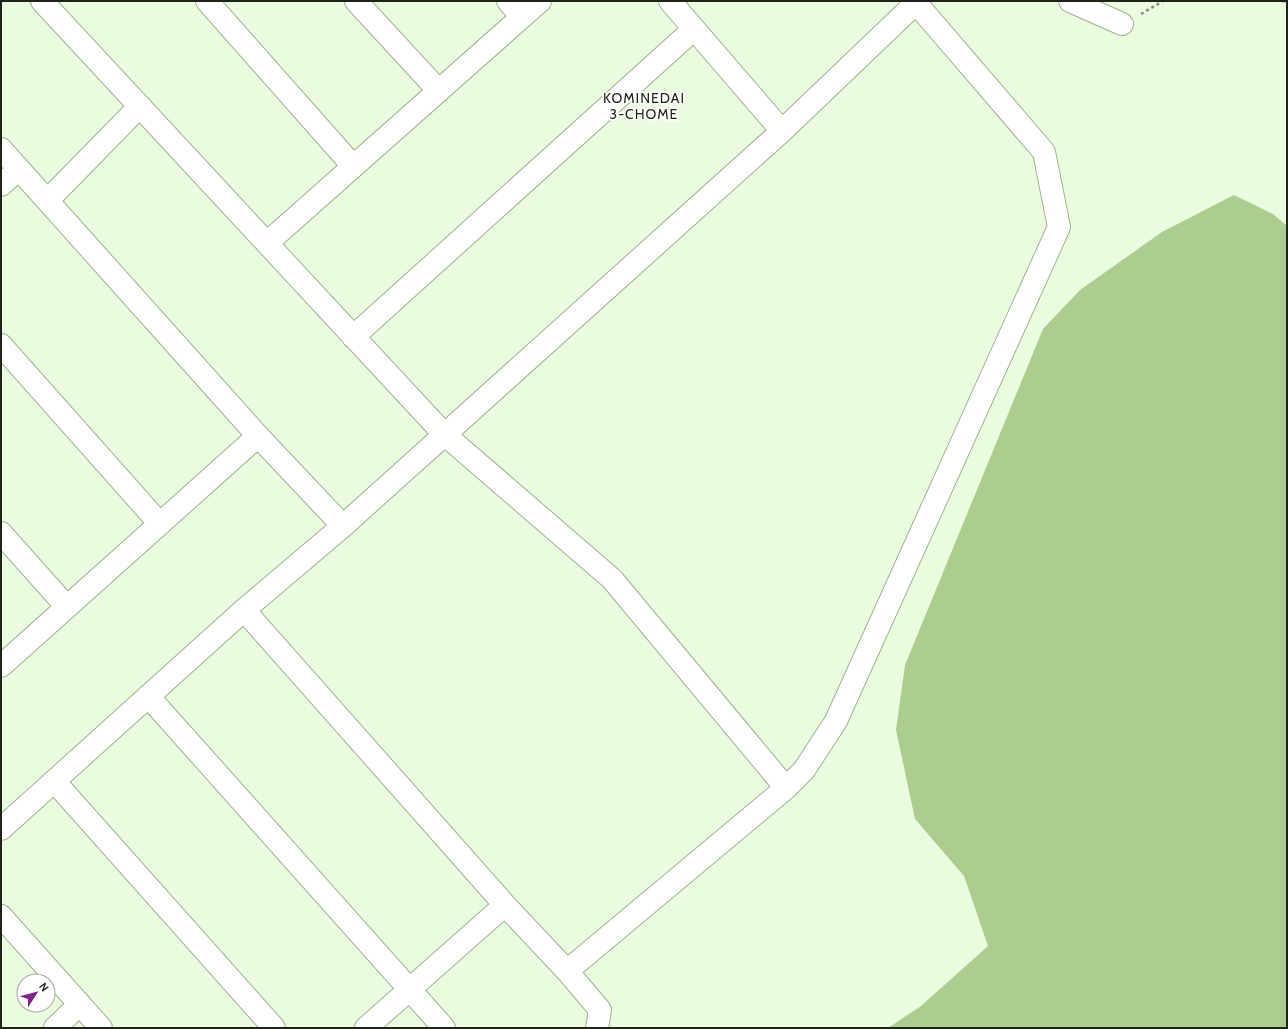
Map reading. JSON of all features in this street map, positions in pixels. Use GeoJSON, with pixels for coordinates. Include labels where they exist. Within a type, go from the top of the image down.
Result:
{"type":"FeatureCollection","features":[{"type":"Feature","properties":{"kind":"street"},"geometry":{"type":"LineString","coordinates":[[42,1],[444,434],[612,579],[786,788]]}},
{"type":"Feature","properties":{"kind":"street"},"geometry":{"type":"LineString","coordinates":[[207,1],[353,166]]}},
{"type":"Feature","properties":{"kind":"street"},"geometry":{"type":"LineString","coordinates":[[356,1],[439,91]]}},
{"type":"Feature","properties":{"kind":"street"},"geometry":{"type":"LineString","coordinates":[[508,1],[522,17]]}},
{"type":"Feature","properties":{"kind":"street"},"geometry":{"type":"LineString","coordinates":[[266,243],[540,1]]}},
{"type":"Feature","properties":{"kind":"street"},"geometry":{"type":"LineString","coordinates":[[1070,1],[1122,24]]}},
{"type":"Feature","properties":{"kind":"street"},"geometry":{"type":"LineString","coordinates":[[674,2],[694,29],[782,131]]}},
{"type":"Feature","properties":{"kind":"street"},"geometry":{"type":"LineString","coordinates":[[1,829],[244,610],[343,526],[782,131],[917,2],[1044,152],[1059,227],[836,721],[804,770],[786,788],[567,971]]}},
{"type":"Feature","properties":{"kind":"street"},"geometry":{"type":"LineString","coordinates":[[353,337],[694,29]]}},
{"type":"Feature","properties":{"kind":"street"},"geometry":{"type":"LineString","coordinates":[[48,200],[140,106]]}},
{"type":"Feature","properties":{"kind":"street"},"geometry":{"type":"LineString","coordinates":[[1,149],[258,436],[343,526]]}},
{"type":"Feature","properties":{"kind":"street"},"geometry":{"type":"LineString","coordinates":[[1,185],[19,169]]}},
{"type":"Feature","properties":{"kind":"street"},"geometry":{"type":"LineString","coordinates":[[1,344],[160,524]]}},
{"type":"Feature","properties":{"kind":"street"},"geometry":{"type":"LineString","coordinates":[[1,666],[258,436]]}},
{"type":"Feature","properties":{"kind":"street"},"geometry":{"type":"LineString","coordinates":[[1,533],[67,607]]}},
{"type":"Feature","properties":{"kind":"street"},"geometry":{"type":"LineString","coordinates":[[244,610],[505,905],[567,971],[600,1010],[597,1028]]}},
{"type":"Feature","properties":{"kind":"street"},"geometry":{"type":"LineString","coordinates":[[148,696],[444,1028]]}},
{"type":"Feature","properties":{"kind":"street"},"geometry":{"type":"LineString","coordinates":[[54,781],[274,1028]]}},
{"type":"Feature","properties":{"kind":"street"},"geometry":{"type":"LineString","coordinates":[[366,1028],[505,905]]}},
{"type":"Feature","properties":{"kind":"street"},"geometry":{"type":"LineString","coordinates":[[1,916],[101,1028]]}},
{"type":"Feature","properties":{"kind":"street"},"geometry":{"type":"LineString","coordinates":[[54,1028],[80,1004]]}},
{"type":"Feature","properties":{"kind":"path"},"geometry":{"type":"LineString","coordinates":[[1282,1],[1287,2]]}},
{"type":"Feature","properties":{"kind":"green space"},"geometry":{"type":"Polygon","coordinates":[[[1234,195],[1273,214],[1287,226],[1287,1028],[888,1028],[921,1006],[988,946],[964,876],[915,819],[896,730],[905,665],[1043,329],[1080,290],[1162,232],[1234,195]]]}},
{"type":"Feature","properties":{"kind":"district","name":"KOMINEDAI 3-CHOME"},"geometry":{"type":"Point","coordinates":[644,106]}}]}
